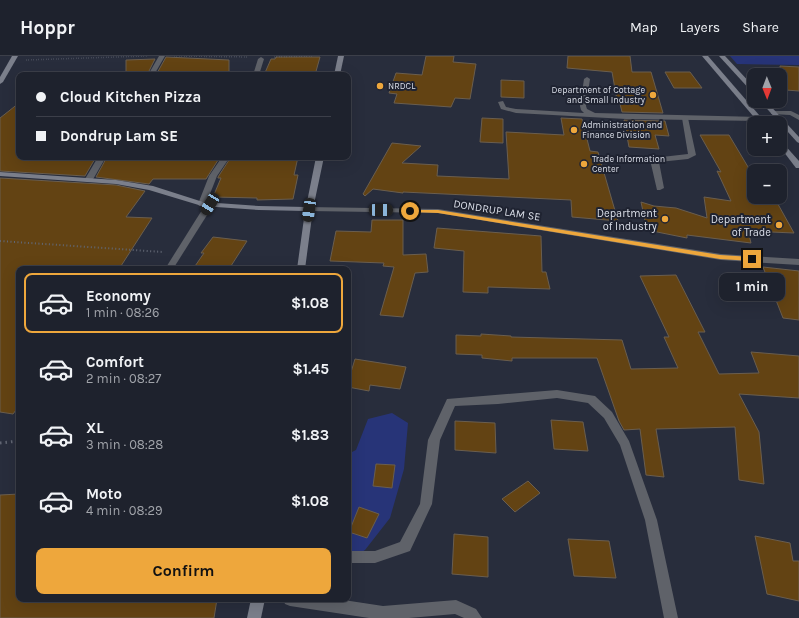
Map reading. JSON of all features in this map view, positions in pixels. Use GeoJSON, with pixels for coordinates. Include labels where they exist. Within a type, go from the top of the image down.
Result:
{"type":"FeatureCollection","features":[{"type":"Feature","properties":{"kind":"main road"},"geometry":{"type":"LineString","coordinates":[[0,82],[15,56]]}},
{"type":"Feature","properties":{"kind":"main road"},"geometry":{"type":"LineString","coordinates":[[338,72],[341,56]]}},
{"type":"Feature","properties":{"kind":"main road"},"geometry":{"type":"LineString","coordinates":[[705,56],[757,116]]}},
{"type":"Feature","properties":{"kind":"main road"},"geometry":{"type":"LineString","coordinates":[[722,56],[747,83]]}},
{"type":"Feature","properties":{"kind":"main road"},"geometry":{"type":"LineString","coordinates":[[713,65],[730,65]]}},
{"type":"Feature","properties":{"kind":"main road"},"geometry":{"type":"LineString","coordinates":[[769,108],[799,141]]}},
{"type":"Feature","properties":{"kind":"main road"},"geometry":{"type":"LineString","coordinates":[[787,151],[799,166]]}},
{"type":"Feature","properties":{"kind":"main road"},"geometry":{"type":"LineString","coordinates":[[301,266],[309,210],[319,160]]}},
{"type":"Feature","properties":{"kind":"main road","name":"DONDRUP LAM SE"},"geometry":{"type":"LineString","coordinates":[[0,174],[89,179],[150,188],[206,204],[309,210]]}},
{"type":"Feature","properties":{"kind":"main road"},"geometry":{"type":"LineString","coordinates":[[254,618],[257,602]]}},
{"type":"Feature","properties":{"kind":"street"},"geometry":{"type":"LineString","coordinates":[[153,72],[162,56]]}},
{"type":"Feature","properties":{"kind":"street"},"geometry":{"type":"LineString","coordinates":[[257,72],[261,59]]}},
{"type":"Feature","properties":{"kind":"street"},"geometry":{"type":"LineString","coordinates":[[587,79],[583,106],[587,112],[598,116]]}},
{"type":"Feature","properties":{"kind":"street"},"geometry":{"type":"LineString","coordinates":[[501,102],[503,108],[516,111],[598,116],[747,120]]}},
{"type":"Feature","properties":{"kind":"street"},"geometry":{"type":"LineString","coordinates":[[773,113],[791,113],[799,118]]}},
{"type":"Feature","properties":{"kind":"street"},"geometry":{"type":"LineString","coordinates":[[660,188],[655,164],[656,160],[688,158],[692,155],[685,118]]}},
{"type":"Feature","properties":{"kind":"street"},"geometry":{"type":"LineString","coordinates":[[89,179],[100,160]]}},
{"type":"Feature","properties":{"kind":"street"},"geometry":{"type":"LineString","coordinates":[[172,266],[206,204],[213,176],[224,160]]}},
{"type":"Feature","properties":{"kind":"street","name":"DONDRUP LAM SE"},"geometry":{"type":"LineString","coordinates":[[309,210],[438,211],[720,257],[799,262]]}},
{"type":"Feature","properties":{"kind":"street"},"geometry":{"type":"LineString","coordinates":[[351,557],[375,557],[405,547],[426,504],[434,440],[451,402],[498,400],[557,394],[591,399],[608,415],[625,444],[651,520],[671,618]]}},
{"type":"Feature","properties":{"kind":"street"},"geometry":{"type":"LineString","coordinates":[[310,602],[383,613],[456,607],[471,614],[475,618]]}},
{"type":"Feature","properties":{"kind":"path"},"geometry":{"type":"LineString","coordinates":[[0,241],[180,253]]}},
{"type":"Feature","properties":{"kind":"path"},"geometry":{"type":"LineString","coordinates":[[0,443],[16,441]]}},
{"type":"Feature","properties":{"kind":"shaded area"},"geometry":{"type":"Polygon","coordinates":[[[730,56],[799,56],[799,65],[737,64],[730,56]]]}},
{"type":"Feature","properties":{"kind":"shaded area"},"geometry":{"type":"Polygon","coordinates":[[[392,413],[408,423],[404,469],[390,518],[365,550],[351,559],[351,452],[356,450],[368,419],[392,413]]]}},
{"type":"Feature","properties":{"kind":"building"},"geometry":{"type":"Polygon","coordinates":[[[426,56],[454,56],[453,62],[476,64],[470,99],[455,98],[451,107],[394,103],[397,94],[389,93],[396,73],[422,75],[426,56]]]}},
{"type":"Feature","properties":{"kind":"building"},"geometry":{"type":"Polygon","coordinates":[[[568,56],[630,56],[632,72],[651,72],[663,113],[622,112],[619,100],[617,100],[612,72],[567,68],[568,56]]]}},
{"type":"Feature","properties":{"kind":"building"},"geometry":{"type":"Polygon","coordinates":[[[166,57],[229,60],[229,72],[158,72],[166,57]]]}},
{"type":"Feature","properties":{"kind":"building"},"geometry":{"type":"Polygon","coordinates":[[[276,57],[320,57],[316,72],[265,72],[271,59],[275,59],[276,57]]]}},
{"type":"Feature","properties":{"kind":"building"},"geometry":{"type":"Polygon","coordinates":[[[155,59],[148,72],[126,72],[126,60],[155,59]]]}},
{"type":"Feature","properties":{"kind":"building"},"geometry":{"type":"Polygon","coordinates":[[[780,66],[799,67],[799,91],[787,90],[787,68],[780,68],[780,66]]]}},
{"type":"Feature","properties":{"kind":"building"},"geometry":{"type":"Polygon","coordinates":[[[665,72],[690,72],[702,88],[674,88],[665,72]]]}},
{"type":"Feature","properties":{"kind":"building"},"geometry":{"type":"Polygon","coordinates":[[[501,80],[524,81],[524,98],[501,97],[501,80]]]}},
{"type":"Feature","properties":{"kind":"building"},"geometry":{"type":"Polygon","coordinates":[[[16,105],[16,160],[94,160],[85,176],[0,171],[0,118],[16,105]]]}},
{"type":"Feature","properties":{"kind":"building"},"geometry":{"type":"Polygon","coordinates":[[[482,118],[503,119],[503,143],[480,142],[482,118]]]}},
{"type":"Feature","properties":{"kind":"building"},"geometry":{"type":"Polygon","coordinates":[[[561,118],[582,119],[590,151],[598,152],[618,221],[572,217],[571,200],[403,193],[373,189],[365,196],[363,194],[392,143],[421,146],[402,163],[438,165],[437,176],[509,179],[506,132],[564,135],[561,118]]]}},
{"type":"Feature","properties":{"kind":"building"},"geometry":{"type":"Polygon","coordinates":[[[624,120],[665,121],[669,136],[655,135],[659,149],[629,147],[624,120]]]}},
{"type":"Feature","properties":{"kind":"building"},"geometry":{"type":"Polygon","coordinates":[[[700,135],[729,135],[747,165],[747,204],[778,204],[794,233],[748,231],[751,243],[687,235],[687,238],[647,230],[641,202],[654,206],[676,208],[707,218],[704,197],[731,201],[717,171],[721,172],[700,135]]]}},
{"type":"Feature","properties":{"kind":"building"},"geometry":{"type":"Polygon","coordinates":[[[105,160],[218,160],[206,179],[153,179],[149,184],[96,177],[105,160]]]}},
{"type":"Feature","properties":{"kind":"building"},"geometry":{"type":"Polygon","coordinates":[[[229,160],[297,160],[294,175],[298,175],[293,199],[257,200],[257,198],[213,197],[221,178],[218,177],[229,160]]]}},
{"type":"Feature","properties":{"kind":"building"},"geometry":{"type":"Polygon","coordinates":[[[0,178],[116,185],[145,191],[126,217],[152,218],[121,266],[16,266],[16,410],[13,414],[0,412],[0,178]]]}},
{"type":"Feature","properties":{"kind":"building"},"geometry":{"type":"Polygon","coordinates":[[[372,220],[403,220],[403,255],[426,254],[428,272],[415,273],[403,317],[380,315],[394,267],[383,266],[384,263],[330,261],[336,231],[371,232],[372,220]]]}},
{"type":"Feature","properties":{"kind":"building"},"geometry":{"type":"Polygon","coordinates":[[[437,228],[541,236],[542,272],[546,272],[550,289],[488,287],[488,293],[463,292],[464,251],[434,248],[437,228]]]}},
{"type":"Feature","properties":{"kind":"building"},"geometry":{"type":"Polygon","coordinates":[[[213,237],[247,241],[231,266],[195,266],[204,253],[201,253],[213,237]]]}},
{"type":"Feature","properties":{"kind":"building"},"geometry":{"type":"Polygon","coordinates":[[[763,267],[799,271],[799,320],[783,318],[763,267]]]}},
{"type":"Feature","properties":{"kind":"building"},"geometry":{"type":"Polygon","coordinates":[[[676,275],[705,332],[698,332],[719,374],[759,373],[751,352],[799,356],[799,398],[739,394],[759,432],[764,484],[739,480],[735,427],[656,429],[664,477],[646,475],[640,429],[624,430],[619,421],[597,358],[512,358],[512,361],[482,358],[482,355],[456,354],[456,335],[481,336],[481,334],[511,337],[622,340],[631,369],[678,368],[664,337],[669,337],[640,276],[676,275]]]}},
{"type":"Feature","properties":{"kind":"building"},"geometry":{"type":"Polygon","coordinates":[[[355,359],[406,367],[400,389],[370,385],[369,391],[351,388],[351,372],[355,359]]]}},
{"type":"Feature","properties":{"kind":"building"},"geometry":{"type":"Polygon","coordinates":[[[551,420],[583,422],[588,451],[554,449],[551,420]]]}},
{"type":"Feature","properties":{"kind":"building"},"geometry":{"type":"Polygon","coordinates":[[[455,421],[495,423],[496,453],[455,450],[455,421]]]}},
{"type":"Feature","properties":{"kind":"building"},"geometry":{"type":"Polygon","coordinates":[[[376,464],[395,465],[392,488],[373,486],[376,464]]]}},
{"type":"Feature","properties":{"kind":"building"},"geometry":{"type":"Polygon","coordinates":[[[528,481],[540,493],[515,512],[502,499],[528,481]]]}},
{"type":"Feature","properties":{"kind":"building"},"geometry":{"type":"Polygon","coordinates":[[[16,494],[16,602],[217,602],[214,618],[0,618],[0,495],[16,494]]]}},
{"type":"Feature","properties":{"kind":"building"},"geometry":{"type":"Polygon","coordinates":[[[359,507],[379,514],[367,538],[351,533],[351,527],[359,507]]]}},
{"type":"Feature","properties":{"kind":"building"},"geometry":{"type":"Polygon","coordinates":[[[454,534],[488,537],[488,577],[452,574],[454,534]]]}},
{"type":"Feature","properties":{"kind":"building"},"geometry":{"type":"Polygon","coordinates":[[[755,536],[790,543],[793,561],[799,561],[799,601],[767,594],[755,536]]]}},
{"type":"Feature","properties":{"kind":"building"},"geometry":{"type":"Polygon","coordinates":[[[568,539],[609,541],[616,578],[574,576],[568,539]]]}},
{"type":"Feature","properties":{"kind":"place","name":"NRDCL"},"geometry":{"type":"Point","coordinates":[380,86]}},
{"type":"Feature","properties":{"kind":"place","name":"Department of Cottage and Small Industry"},"geometry":{"type":"Point","coordinates":[653,95]}},
{"type":"Feature","properties":{"kind":"place","name":"Administration and Finance Division"},"geometry":{"type":"Point","coordinates":[574,130]}},
{"type":"Feature","properties":{"kind":"place","name":"Trade Information Center"},"geometry":{"type":"Point","coordinates":[584,164]}},
{"type":"Feature","properties":{"kind":"place","name":"Department of Industry"},"geometry":{"type":"Point","coordinates":[665,219]}},
{"type":"Feature","properties":{"kind":"place","name":"Department of Trade"},"geometry":{"type":"Point","coordinates":[779,225]}},
{"type":"Feature","properties":{"kind":"route"},"geometry":{"type":"LineString","coordinates":[[410,211],[438,211],[720,257],[752,259]]}}]}
